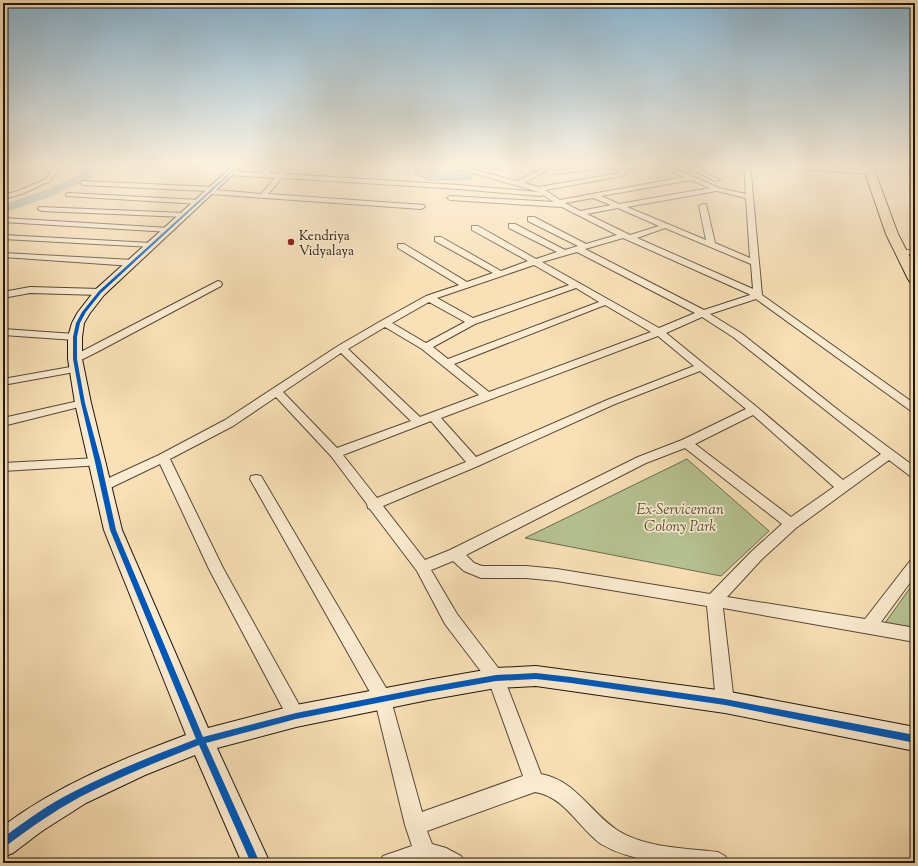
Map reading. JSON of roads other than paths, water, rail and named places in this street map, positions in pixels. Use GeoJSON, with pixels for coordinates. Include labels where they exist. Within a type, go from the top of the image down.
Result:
{"type":"FeatureCollection","features":[{"type":"Feature","properties":{"kind":"main road"},"geometry":{"type":"LineString","coordinates":[[881,204],[892,234],[915,279]]}},
{"type":"Feature","properties":{"kind":"street"},"geometry":{"type":"LineString","coordinates":[[197,204],[100,292],[84,312],[78,323],[75,337],[76,364],[82,403],[98,462],[113,530],[201,740],[256,863]]}},
{"type":"Feature","properties":{"kind":"street"},"geometry":{"type":"LineString","coordinates":[[384,204],[421,207]]}},
{"type":"Feature","properties":{"kind":"street"},"geometry":{"type":"LineString","coordinates":[[564,204],[628,236],[758,295],[915,408]]}},
{"type":"Feature","properties":{"kind":"street"},"geometry":{"type":"LineString","coordinates":[[614,204],[755,263]]}},
{"type":"Feature","properties":{"kind":"street"},"geometry":{"type":"LineString","coordinates":[[579,213],[627,204]]}},
{"type":"Feature","properties":{"kind":"street"},"geometry":{"type":"LineString","coordinates":[[751,204],[755,263],[758,271],[758,295]]}},
{"type":"Feature","properties":{"kind":"street"},"geometry":{"type":"LineString","coordinates":[[703,206],[711,245]]}},
{"type":"Feature","properties":{"kind":"street"},"geometry":{"type":"LineString","coordinates":[[42,208],[185,215]]}},
{"type":"Feature","properties":{"kind":"street"},"geometry":{"type":"LineString","coordinates":[[531,219],[703,313],[743,340],[915,474]]}},
{"type":"Feature","properties":{"kind":"street"},"geometry":{"type":"LineString","coordinates":[[3,220],[170,230]]}},
{"type":"Feature","properties":{"kind":"street"},"geometry":{"type":"LineString","coordinates":[[3,233],[22,221]]}},
{"type":"Feature","properties":{"kind":"street"},"geometry":{"type":"LineString","coordinates":[[46,240],[71,224]]}},
{"type":"Feature","properties":{"kind":"street"},"geometry":{"type":"LineString","coordinates":[[512,226],[565,253]]}},
{"type":"Feature","properties":{"kind":"street"},"geometry":{"type":"LineString","coordinates":[[103,486],[163,458],[229,423],[342,348],[430,298],[581,247],[665,226]]}},
{"type":"Feature","properties":{"kind":"street"},"geometry":{"type":"LineString","coordinates":[[476,228],[659,332],[754,410],[843,487]]}},
{"type":"Feature","properties":{"kind":"street"},"geometry":{"type":"LineString","coordinates":[[3,237],[152,245]]}},
{"type":"Feature","properties":{"kind":"street"},"geometry":{"type":"LineString","coordinates":[[3,255],[26,239]]}},
{"type":"Feature","properties":{"kind":"street"},"geometry":{"type":"LineString","coordinates":[[438,239],[499,274]]}},
{"type":"Feature","properties":{"kind":"street"},"geometry":{"type":"LineString","coordinates":[[401,246],[465,285]]}},
{"type":"Feature","properties":{"kind":"street"},"geometry":{"type":"LineString","coordinates":[[901,251],[915,253]]}},
{"type":"Feature","properties":{"kind":"street"},"geometry":{"type":"LineString","coordinates":[[3,255],[133,263]]}},
{"type":"Feature","properties":{"kind":"street"},"geometry":{"type":"LineString","coordinates":[[3,382],[76,364],[108,343],[218,284]]}},
{"type":"Feature","properties":{"kind":"street"},"geometry":{"type":"LineString","coordinates":[[426,346],[472,322],[577,285]]}},
{"type":"Feature","properties":{"kind":"street"},"geometry":{"type":"LineString","coordinates":[[5,292],[30,290],[100,292]]}},
{"type":"Feature","properties":{"kind":"street"},"geometry":{"type":"LineString","coordinates":[[335,453],[659,332],[703,313],[758,295]]}},
{"type":"Feature","properties":{"kind":"street"},"geometry":{"type":"LineString","coordinates":[[430,298],[472,322]]}},
{"type":"Feature","properties":{"kind":"street"},"geometry":{"type":"LineString","coordinates":[[447,363],[606,302]]}},
{"type":"Feature","properties":{"kind":"street"},"geometry":{"type":"LineString","coordinates":[[384,323],[426,346],[487,396]]}},
{"type":"Feature","properties":{"kind":"street"},"geometry":{"type":"LineString","coordinates":[[6,334],[75,337]]}},
{"type":"Feature","properties":{"kind":"street"},"geometry":{"type":"LineString","coordinates":[[342,348],[419,422]]}},
{"type":"Feature","properties":{"kind":"street"},"geometry":{"type":"LineString","coordinates":[[373,505],[474,463],[611,402],[702,367]]}},
{"type":"Feature","properties":{"kind":"street"},"geometry":{"type":"LineString","coordinates":[[277,392],[335,453],[373,505],[422,567],[451,619],[496,678],[535,782]]}},
{"type":"Feature","properties":{"kind":"street"},"geometry":{"type":"LineString","coordinates":[[3,422],[82,403]]}},
{"type":"Feature","properties":{"kind":"street"},"geometry":{"type":"LineString","coordinates":[[422,567],[455,554],[642,460],[686,443],[754,410]]}},
{"type":"Feature","properties":{"kind":"street"},"geometry":{"type":"LineString","coordinates":[[434,417],[474,463]]}},
{"type":"Feature","properties":{"kind":"street"},"geometry":{"type":"LineString","coordinates":[[686,443],[790,524]]}},
{"type":"Feature","properties":{"kind":"street"},"geometry":{"type":"LineString","coordinates":[[725,702],[714,600],[757,555],[790,524],[889,454]]}},
{"type":"Feature","properties":{"kind":"street"},"geometry":{"type":"LineString","coordinates":[[163,458],[216,569],[296,716]]}},
{"type":"Feature","properties":{"kind":"street"},"geometry":{"type":"LineString","coordinates":[[3,467],[98,462]]}},
{"type":"Feature","properties":{"kind":"street"},"geometry":{"type":"LineString","coordinates":[[256,480],[383,699],[415,825],[407,860],[442,856],[454,863]]}},
{"type":"Feature","properties":{"kind":"street"},"geometry":{"type":"LineString","coordinates":[[455,554],[469,567],[481,572],[526,572],[557,575],[714,600],[915,635]]}},
{"type":"Feature","properties":{"kind":"street"},"geometry":{"type":"LineString","coordinates":[[869,626],[915,565]]}},
{"type":"Feature","properties":{"kind":"street"},"geometry":{"type":"LineString","coordinates":[[3,843],[32,821],[77,794],[137,766],[201,740],[296,716],[496,678],[536,676],[725,702],[915,739]]}},
{"type":"Feature","properties":{"kind":"street"},"geometry":{"type":"LineString","coordinates":[[415,825],[535,782],[545,782],[557,788],[609,837],[626,845],[644,851],[718,863]]}},
{"type":"Feature","properties":{"kind":"waterway"},"geometry":{"type":"LineString","coordinates":[[3,209],[17,204]]}},
{"type":"Feature","properties":{"kind":"place","name":"Kendriya Vidyalaya"},"geometry":{"type":"Point","coordinates":[291,242]}},
{"type":"Feature","properties":{"kind":"park label","name":"Ex-Serviceman Colony Park"},"geometry":{"type":"Point","coordinates":[680,518]}}]}
